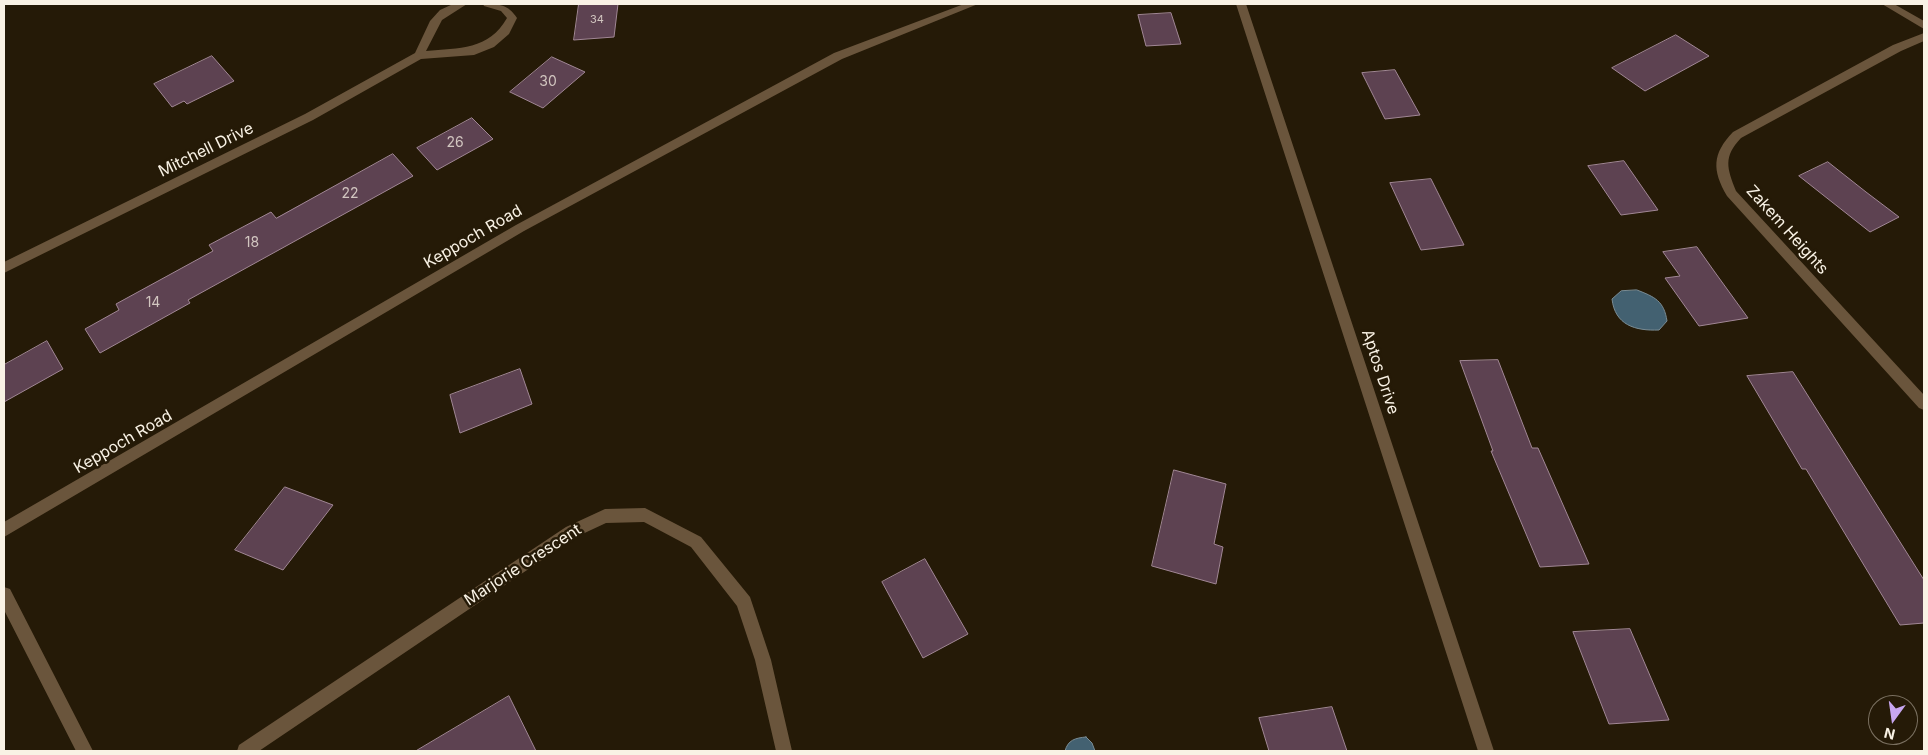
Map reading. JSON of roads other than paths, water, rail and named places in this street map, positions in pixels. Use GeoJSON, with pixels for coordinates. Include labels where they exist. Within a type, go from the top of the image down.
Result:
{"type":"FeatureCollection","features":[{"type":"Feature","properties":{"kind":"street"},"geometry":{"type":"LineString","coordinates":[[420,55],[432,26],[442,12],[462,4]]}},
{"type":"Feature","properties":{"kind":"street","name":"Mitchell Drive"},"geometry":{"type":"LineString","coordinates":[[4,268],[309,117],[420,55],[474,51],[490,44],[505,31],[512,18],[505,9],[488,4]]}},
{"type":"Feature","properties":{"kind":"street","name":"Keppoch Road"},"geometry":{"type":"LineString","coordinates":[[4,530],[520,228],[588,191],[838,56],[973,4]]}},
{"type":"Feature","properties":{"kind":"street","name":"Aptos Drive"},"geometry":{"type":"LineString","coordinates":[[1241,4],[1486,751]]}},
{"type":"Feature","properties":{"kind":"street"},"geometry":{"type":"LineString","coordinates":[[1887,4],[1924,26]]}},
{"type":"Feature","properties":{"kind":"street","name":"Zakem Heights"},"geometry":{"type":"LineString","coordinates":[[1924,37],[1898,48],[1737,135],[1724,148],[1721,169],[1731,193],[1924,404]]}},
{"type":"Feature","properties":{"kind":"street","name":"Marjorie Crescent"},"geometry":{"type":"LineString","coordinates":[[245,751],[571,532],[605,516],[646,515],[696,542],[744,602],[763,660],[784,751]]}},
{"type":"Feature","properties":{"kind":"street"},"geometry":{"type":"LineString","coordinates":[[4,594],[85,751]]}},
{"type":"Feature","properties":{"kind":"water"},"geometry":{"type":"Polygon","coordinates":[[[1637,290],[1654,298],[1664,309],[1667,321],[1659,330],[1642,329],[1628,325],[1617,315],[1612,299],[1621,291],[1637,290]]]}},
{"type":"Feature","properties":{"kind":"water"},"geometry":{"type":"Polygon","coordinates":[[[1086,737],[1092,743],[1095,751],[1065,751],[1072,740],[1086,737]]]}}]}
